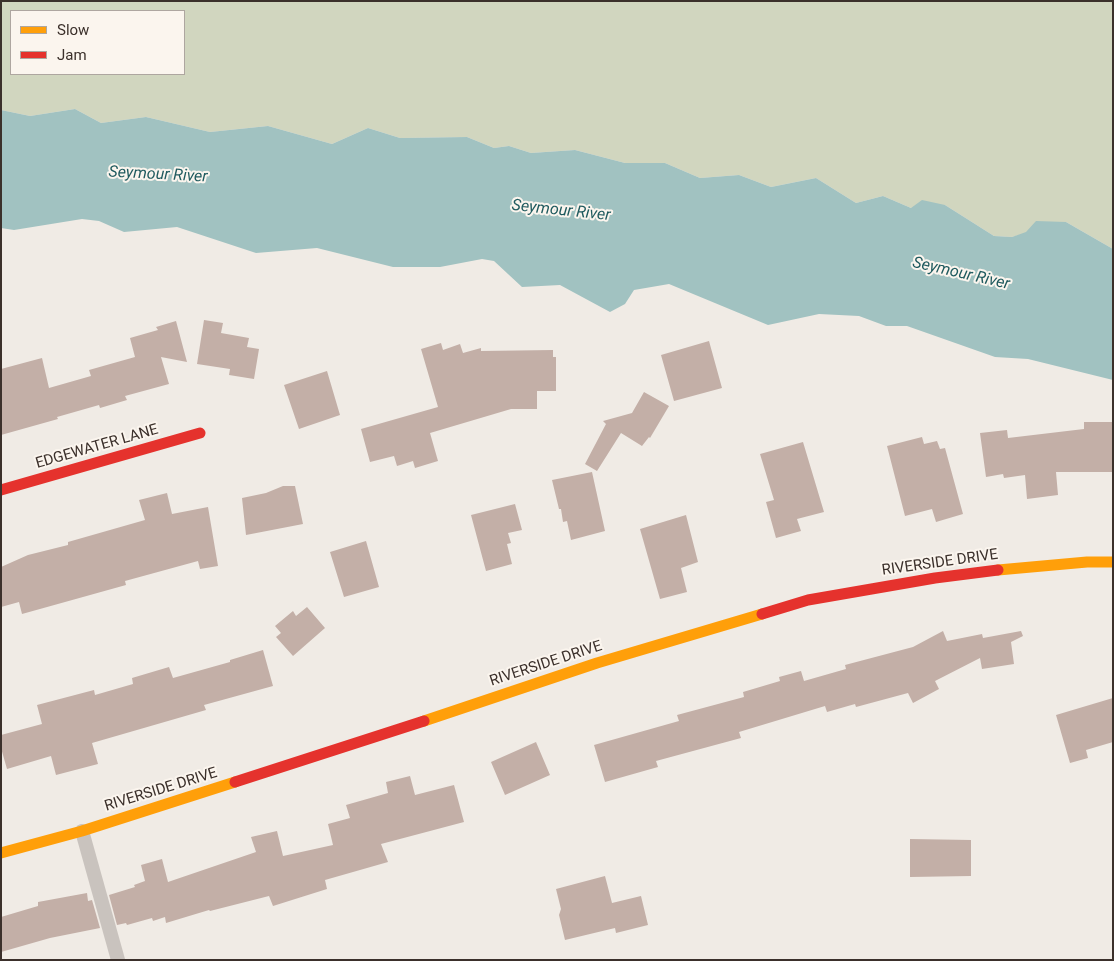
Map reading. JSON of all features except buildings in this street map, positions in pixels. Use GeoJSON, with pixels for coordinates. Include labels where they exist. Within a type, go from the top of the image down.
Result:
{"type":"FeatureCollection","features":[{"type":"Feature","properties":{"kind":"street","name":"EDGEWATER LANE"},"geometry":{"type":"LineString","coordinates":[[1,490],[200,433]]}},
{"type":"Feature","properties":{"kind":"street","name":"RIVERSIDE DRIVE"},"geometry":{"type":"LineString","coordinates":[[1,854],[290,765],[597,663],[808,600],[935,578],[1087,562],[1113,562]]}},
{"type":"Feature","properties":{"kind":"lane"},"geometry":{"type":"LineString","coordinates":[[82,830],[118,960]]}},
{"type":"Feature","properties":{"kind":"green space"},"geometry":{"type":"Polygon","coordinates":[[[1,1],[1113,1],[1113,249],[1066,222],[1012,237],[994,236],[945,205],[911,208],[883,196],[856,203],[816,178],[771,187],[739,175],[700,178],[665,163],[625,163],[575,150],[531,153],[509,146],[494,148],[467,137],[400,138],[368,128],[332,144],[268,126],[210,132],[146,117],[101,123],[75,109],[30,116],[1,110],[1,1]]]}},
{"type":"Feature","properties":{"kind":"water","name":"Seymour River"},"geometry":{"type":"Polygon","coordinates":[[[75,109],[101,123],[146,117],[210,132],[268,126],[332,144],[368,128],[400,138],[467,137],[494,148],[509,146],[531,153],[575,150],[625,163],[665,163],[700,178],[739,175],[771,187],[816,178],[856,203],[883,196],[911,208],[922,200],[945,205],[994,236],[1012,237],[1026,232],[1036,221],[1066,222],[1113,249],[1113,380],[1028,359],[995,357],[907,326],[886,326],[859,316],[819,314],[768,325],[669,284],[634,290],[625,304],[610,312],[560,285],[522,287],[494,261],[482,259],[440,267],[393,267],[317,248],[256,253],[177,227],[124,232],[99,221],[82,219],[14,230],[1,228],[1,110],[30,116],[75,109]]]}},
{"type":"Feature","properties":{"kind":"traffic: slow"},"geometry":{"type":"LineString","coordinates":[[998,570],[1087,562],[1113,562]]}},
{"type":"Feature","properties":{"kind":"traffic: slow"},"geometry":{"type":"LineString","coordinates":[[424,721],[597,663],[762,614]]}},
{"type":"Feature","properties":{"kind":"traffic: slow"},"geometry":{"type":"LineString","coordinates":[[1,853],[82,831],[235,782]]}},
{"type":"Feature","properties":{"kind":"traffic: jam"},"geometry":{"type":"LineString","coordinates":[[1,490],[200,433]]}},
{"type":"Feature","properties":{"kind":"traffic: jam"},"geometry":{"type":"LineString","coordinates":[[762,614],[808,600],[935,578],[998,570]]}},
{"type":"Feature","properties":{"kind":"traffic: jam"},"geometry":{"type":"LineString","coordinates":[[235,782],[424,721]]}}]}
